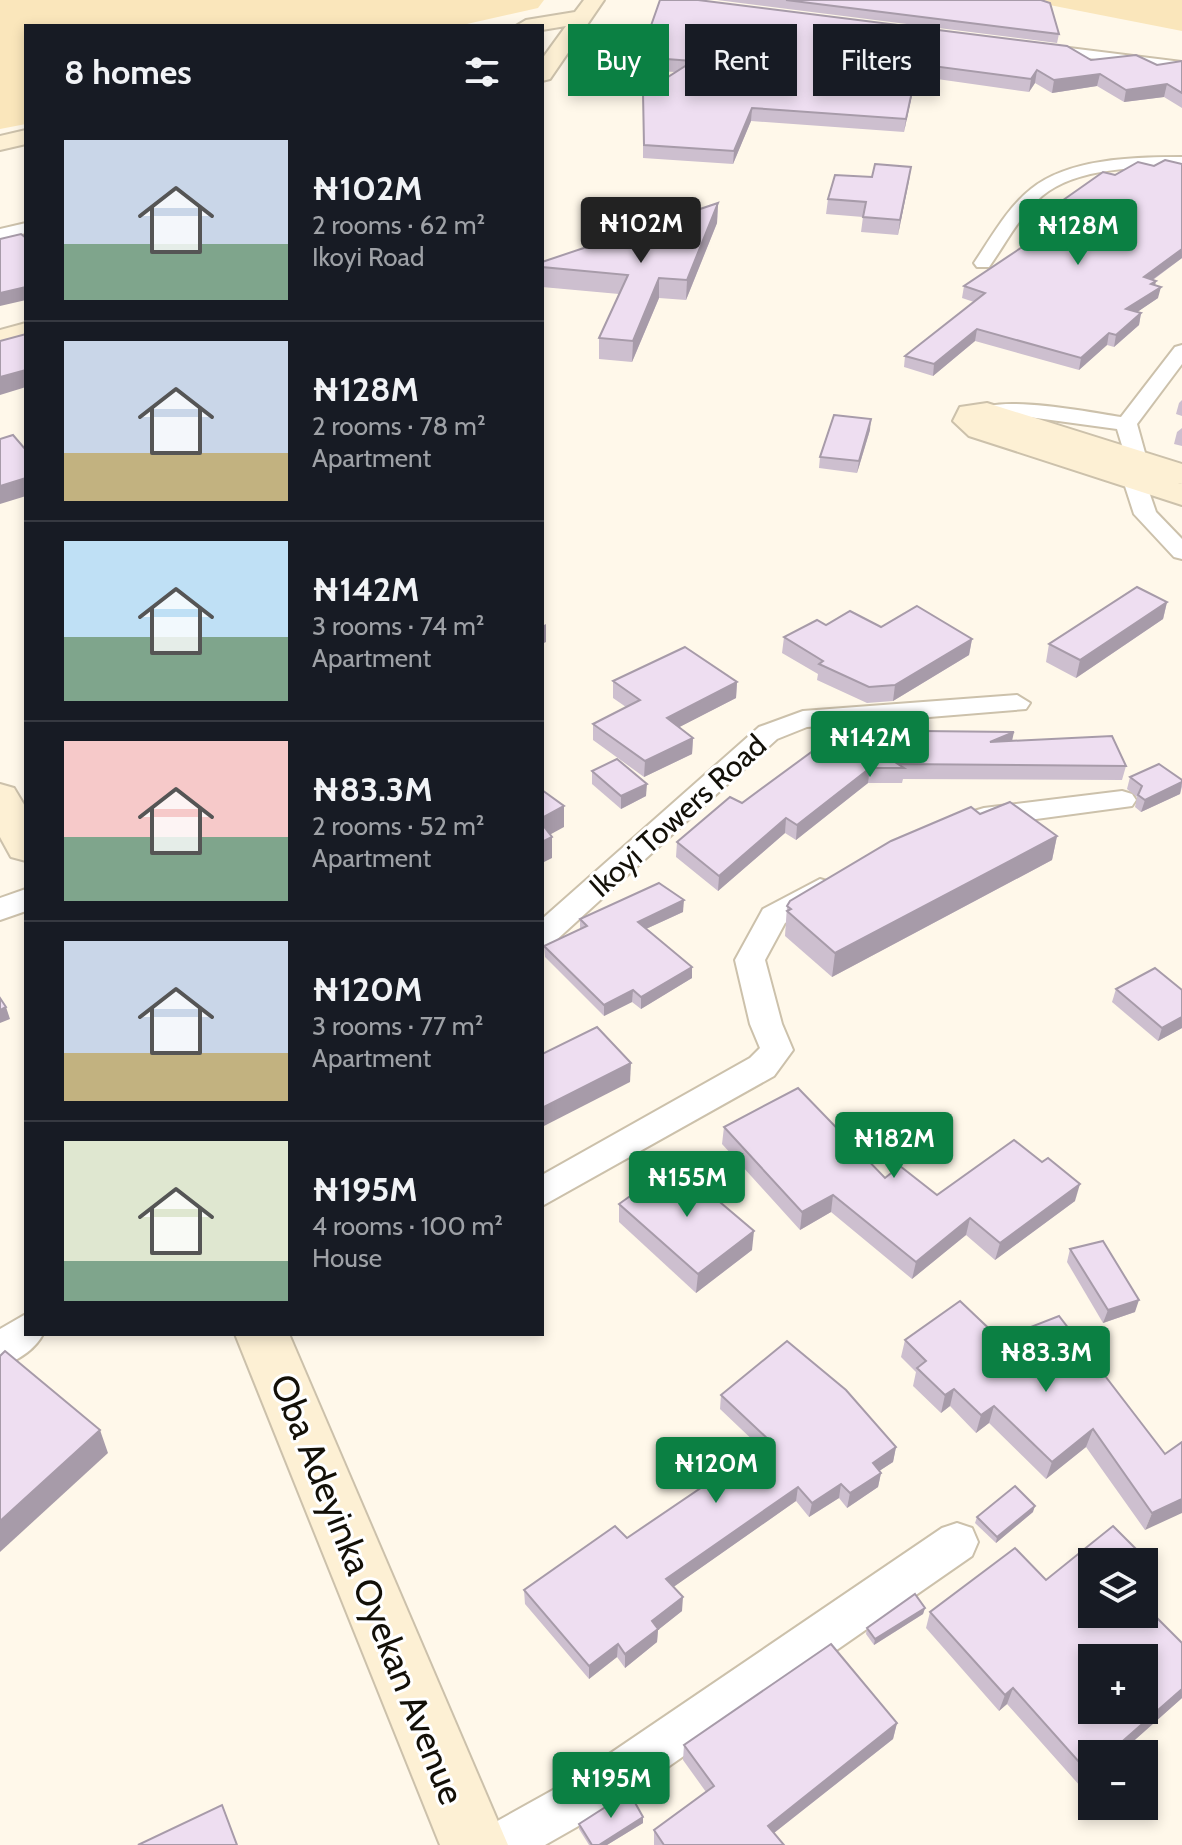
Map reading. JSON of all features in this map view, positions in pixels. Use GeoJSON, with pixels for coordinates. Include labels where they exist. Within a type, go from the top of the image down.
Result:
{"type":"FeatureCollection","features":[{"type":"Feature","properties":{"kind":"main road"},"geometry":{"type":"LineString","coordinates":[[545,32],[582,6]]}},
{"type":"Feature","properties":{"kind":"main road"},"geometry":{"type":"LineString","coordinates":[[544,71],[582,6]]}},
{"type":"Feature","properties":{"kind":"main road"},"geometry":{"type":"LineString","coordinates":[[0,143],[24,137]]}},
{"type":"Feature","properties":{"kind":"main road"},"geometry":{"type":"LineString","coordinates":[[0,339],[24,333]]}},
{"type":"Feature","properties":{"kind":"main road"},"geometry":{"type":"LineString","coordinates":[[987,412],[971,414],[968,421],[980,429],[1135,470],[1182,474]]}},
{"type":"Feature","properties":{"kind":"main road"},"geometry":{"type":"LineString","coordinates":[[1135,470],[1182,495]]}},
{"type":"Feature","properties":{"kind":"main road"},"geometry":{"type":"LineString","coordinates":[[0,797],[24,843]]}},
{"type":"Feature","properties":{"kind":"main road","name":"Oba Adeyinka Oyekan Avenue"},"geometry":{"type":"LineString","coordinates":[[274,1338],[474,1845]]}},
{"type":"Feature","properties":{"kind":"street"},"geometry":{"type":"LineString","coordinates":[[1022,46],[1182,66]]}},
{"type":"Feature","properties":{"kind":"street"},"geometry":{"type":"LineString","coordinates":[[983,263],[1026,204],[1045,186],[1069,177],[1131,165],[1182,162]]}},
{"type":"Feature","properties":{"kind":"street"},"geometry":{"type":"LineString","coordinates":[[0,234],[24,228]]}},
{"type":"Feature","properties":{"kind":"street"},"geometry":{"type":"LineString","coordinates":[[1182,351],[1126,424],[1145,514],[1182,552]]}},
{"type":"Feature","properties":{"kind":"street"},"geometry":{"type":"LineString","coordinates":[[987,412],[1029,411],[1126,424]]}},
{"type":"Feature","properties":{"kind":"street"},"geometry":{"type":"LineString","coordinates":[[1163,533],[1172,521],[1182,515]]}},
{"type":"Feature","properties":{"kind":"street","name":"Ikoyi Towers Road"},"geometry":{"type":"LineString","coordinates":[[544,934],[768,733],[803,719],[1017,703]]}},
{"type":"Feature","properties":{"kind":"street"},"geometry":{"type":"LineString","coordinates":[[962,820],[1122,800]]}},
{"type":"Feature","properties":{"kind":"street"},"geometry":{"type":"LineString","coordinates":[[544,1191],[762,1067],[777,1050],[766,1024],[750,960],[774,916],[851,871]]}},
{"type":"Feature","properties":{"kind":"street"},"geometry":{"type":"LineString","coordinates":[[0,910],[24,900]]}},
{"type":"Feature","properties":{"kind":"street"},"geometry":{"type":"LineString","coordinates":[[0,1351],[24,1332]]}},
{"type":"Feature","properties":{"kind":"street"},"geometry":{"type":"LineString","coordinates":[[499,1845],[587,1796],[957,1542]]}},
{"type":"Feature","properties":{"kind":"shaded area"},"geometry":{"type":"Polygon","coordinates":[[[0,0],[544,0],[538,8],[467,24],[24,24],[24,124],[0,129],[0,0]]]}},
{"type":"Feature","properties":{"kind":"shaded area"},"geometry":{"type":"Polygon","coordinates":[[[1024,0],[1182,0],[1182,31],[1024,0]]]}},
{"type":"Feature","properties":{"kind":"building"},"geometry":{"type":"Polygon","coordinates":[[[660,0],[698,0],[891,24],[813,24],[813,96],[911,96],[906,119],[752,108],[734,151],[644,145],[643,96],[669,96],[669,76],[685,66],[685,96],[797,96],[797,24],[685,24],[685,60],[669,59],[669,24],[652,24],[660,0]]]}},
{"type":"Feature","properties":{"kind":"building"},"geometry":{"type":"Polygon","coordinates":[[[786,0],[1041,0],[1050,3],[1059,34],[786,0]]]}},
{"type":"Feature","properties":{"kind":"building"},"geometry":{"type":"Polygon","coordinates":[[[940,30],[1067,46],[1091,60],[1136,55],[1157,65],[1182,61],[1182,93],[1167,84],[1126,90],[1100,74],[1054,80],[1037,70],[1031,79],[940,67],[940,30]]]}},
{"type":"Feature","properties":{"kind":"building"},"geometry":{"type":"Polygon","coordinates":[[[1165,160],[1182,164],[1182,249],[1144,277],[1156,281],[1151,284],[1161,287],[1126,309],[1141,313],[1116,335],[1109,333],[1081,358],[977,329],[934,364],[905,356],[985,293],[964,286],[1070,215],[1049,210],[1103,172],[1115,175],[1138,162],[1154,166],[1165,160]]]}},
{"type":"Feature","properties":{"kind":"building"},"geometry":{"type":"Polygon","coordinates":[[[875,164],[911,167],[900,220],[863,217],[866,202],[828,199],[835,175],[872,177],[875,164]]]}},
{"type":"Feature","properties":{"kind":"building"},"geometry":{"type":"Polygon","coordinates":[[[718,203],[687,280],[659,278],[633,341],[599,338],[628,275],[544,267],[544,261],[718,203]]]}},
{"type":"Feature","properties":{"kind":"building"},"geometry":{"type":"Polygon","coordinates":[[[21,234],[24,236],[24,287],[0,293],[0,239],[21,234]]]}},
{"type":"Feature","properties":{"kind":"building"},"geometry":{"type":"Polygon","coordinates":[[[24,335],[24,371],[0,377],[0,341],[24,335]]]}},
{"type":"Feature","properties":{"kind":"building"},"geometry":{"type":"Polygon","coordinates":[[[834,415],[871,419],[859,461],[820,457],[834,415]]]}},
{"type":"Feature","properties":{"kind":"building"},"geometry":{"type":"Polygon","coordinates":[[[13,435],[24,448],[24,479],[0,486],[0,439],[13,435]]]}},
{"type":"Feature","properties":{"kind":"building"},"geometry":{"type":"Polygon","coordinates":[[[1137,587],[1167,602],[1080,660],[1049,644],[1137,587]]]}},
{"type":"Feature","properties":{"kind":"building"},"geometry":{"type":"Polygon","coordinates":[[[917,606],[972,639],[895,685],[869,687],[819,664],[823,661],[784,637],[817,620],[826,625],[850,611],[881,627],[917,606]]]}},
{"type":"Feature","properties":{"kind":"building"},"geometry":{"type":"Polygon","coordinates":[[[685,647],[737,682],[667,718],[693,738],[645,761],[593,724],[640,700],[613,681],[685,647]]]}},
{"type":"Feature","properties":{"kind":"building"},"geometry":{"type":"Polygon","coordinates":[[[827,730],[1014,732],[990,742],[1112,736],[1126,766],[898,764],[904,768],[870,768],[797,825],[786,818],[719,876],[677,842],[730,797],[742,803],[829,739],[827,730]]]}},
{"type":"Feature","properties":{"kind":"building"},"geometry":{"type":"Polygon","coordinates":[[[617,759],[647,784],[621,796],[592,771],[617,759]]]}},
{"type":"Feature","properties":{"kind":"building"},"geometry":{"type":"Polygon","coordinates":[[[1159,764],[1182,782],[1145,800],[1138,795],[1142,786],[1130,777],[1159,764]]]}},
{"type":"Feature","properties":{"kind":"building"},"geometry":{"type":"Polygon","coordinates":[[[544,791],[564,806],[544,817],[544,791]]]}},
{"type":"Feature","properties":{"kind":"building"},"geometry":{"type":"Polygon","coordinates":[[[1010,802],[1057,836],[835,953],[787,911],[791,909],[787,906],[790,901],[891,841],[971,807],[980,814],[1010,802]]]}},
{"type":"Feature","properties":{"kind":"building"},"geometry":{"type":"Polygon","coordinates":[[[544,827],[552,837],[544,841],[544,827]]]}},
{"type":"Feature","properties":{"kind":"building"},"geometry":{"type":"Polygon","coordinates":[[[659,883],[684,900],[638,922],[692,967],[641,997],[633,990],[604,1005],[544,946],[587,926],[580,919],[659,883]]]}},
{"type":"Feature","properties":{"kind":"building"},"geometry":{"type":"Polygon","coordinates":[[[1155,968],[1182,990],[1182,1017],[1162,1028],[1116,989],[1155,968]]]}},
{"type":"Feature","properties":{"kind":"building"},"geometry":{"type":"Polygon","coordinates":[[[597,1027],[631,1063],[544,1107],[544,1053],[597,1027]]]}},
{"type":"Feature","properties":{"kind":"building"},"geometry":{"type":"Polygon","coordinates":[[[798,1088],[885,1178],[900,1166],[937,1195],[1014,1140],[1042,1162],[1048,1158],[1080,1184],[1000,1243],[970,1218],[916,1262],[833,1195],[802,1212],[724,1127],[798,1088]]]}},
{"type":"Feature","properties":{"kind":"building"},"geometry":{"type":"Polygon","coordinates":[[[675,1164],[754,1231],[698,1274],[619,1204],[675,1164]]]}},
{"type":"Feature","properties":{"kind":"building"},"geometry":{"type":"Polygon","coordinates":[[[1103,1241],[1139,1300],[1108,1310],[1070,1249],[1103,1241]]]}},
{"type":"Feature","properties":{"kind":"building"},"geometry":{"type":"Polygon","coordinates":[[[960,1301],[1000,1339],[1059,1316],[1165,1454],[1182,1442],[1182,1499],[1152,1513],[1093,1429],[1052,1462],[994,1406],[981,1415],[954,1389],[945,1395],[917,1368],[926,1361],[905,1340],[960,1301]]]}},
{"type":"Feature","properties":{"kind":"building"},"geometry":{"type":"Polygon","coordinates":[[[787,1341],[846,1390],[896,1447],[873,1463],[881,1473],[850,1493],[841,1484],[812,1503],[798,1487],[666,1579],[683,1597],[652,1621],[658,1629],[625,1654],[618,1644],[589,1666],[524,1590],[615,1526],[627,1538],[764,1445],[769,1440],[721,1395],[787,1341]]]}},
{"type":"Feature","properties":{"kind":"building"},"geometry":{"type":"Polygon","coordinates":[[[5,1351],[100,1430],[0,1521],[0,1356],[5,1351]]]}},
{"type":"Feature","properties":{"kind":"building"},"geometry":{"type":"Polygon","coordinates":[[[1015,1486],[1035,1506],[997,1537],[977,1517],[1015,1486]]]}},
{"type":"Feature","properties":{"kind":"building"},"geometry":{"type":"Polygon","coordinates":[[[1113,1526],[1135,1548],[1086,1548],[1113,1526]]]}},
{"type":"Feature","properties":{"kind":"building"},"geometry":{"type":"Polygon","coordinates":[[[1015,1548],[1046,1580],[1078,1554],[1078,1628],[1158,1628],[1158,1619],[1182,1643],[1182,1689],[1158,1710],[1158,1644],[1078,1644],[1078,1724],[1142,1724],[1124,1740],[1078,1740],[1078,1761],[1013,1688],[1005,1695],[930,1612],[1015,1548]]]}},
{"type":"Feature","properties":{"kind":"building"},"geometry":{"type":"Polygon","coordinates":[[[915,1594],[925,1608],[875,1639],[867,1628],[915,1594]]]}},
{"type":"Feature","properties":{"kind":"building"},"geometry":{"type":"Polygon","coordinates":[[[831,1644],[897,1723],[768,1826],[784,1845],[664,1845],[654,1830],[714,1786],[684,1745],[831,1644]]]}},
{"type":"Feature","properties":{"kind":"building"},"geometry":{"type":"Polygon","coordinates":[[[629,1792],[643,1817],[599,1845],[592,1845],[579,1824],[629,1792]]]}},
{"type":"Feature","properties":{"kind":"building"},"geometry":{"type":"Polygon","coordinates":[[[222,1805],[237,1845],[138,1845],[222,1805]]]}}]}
